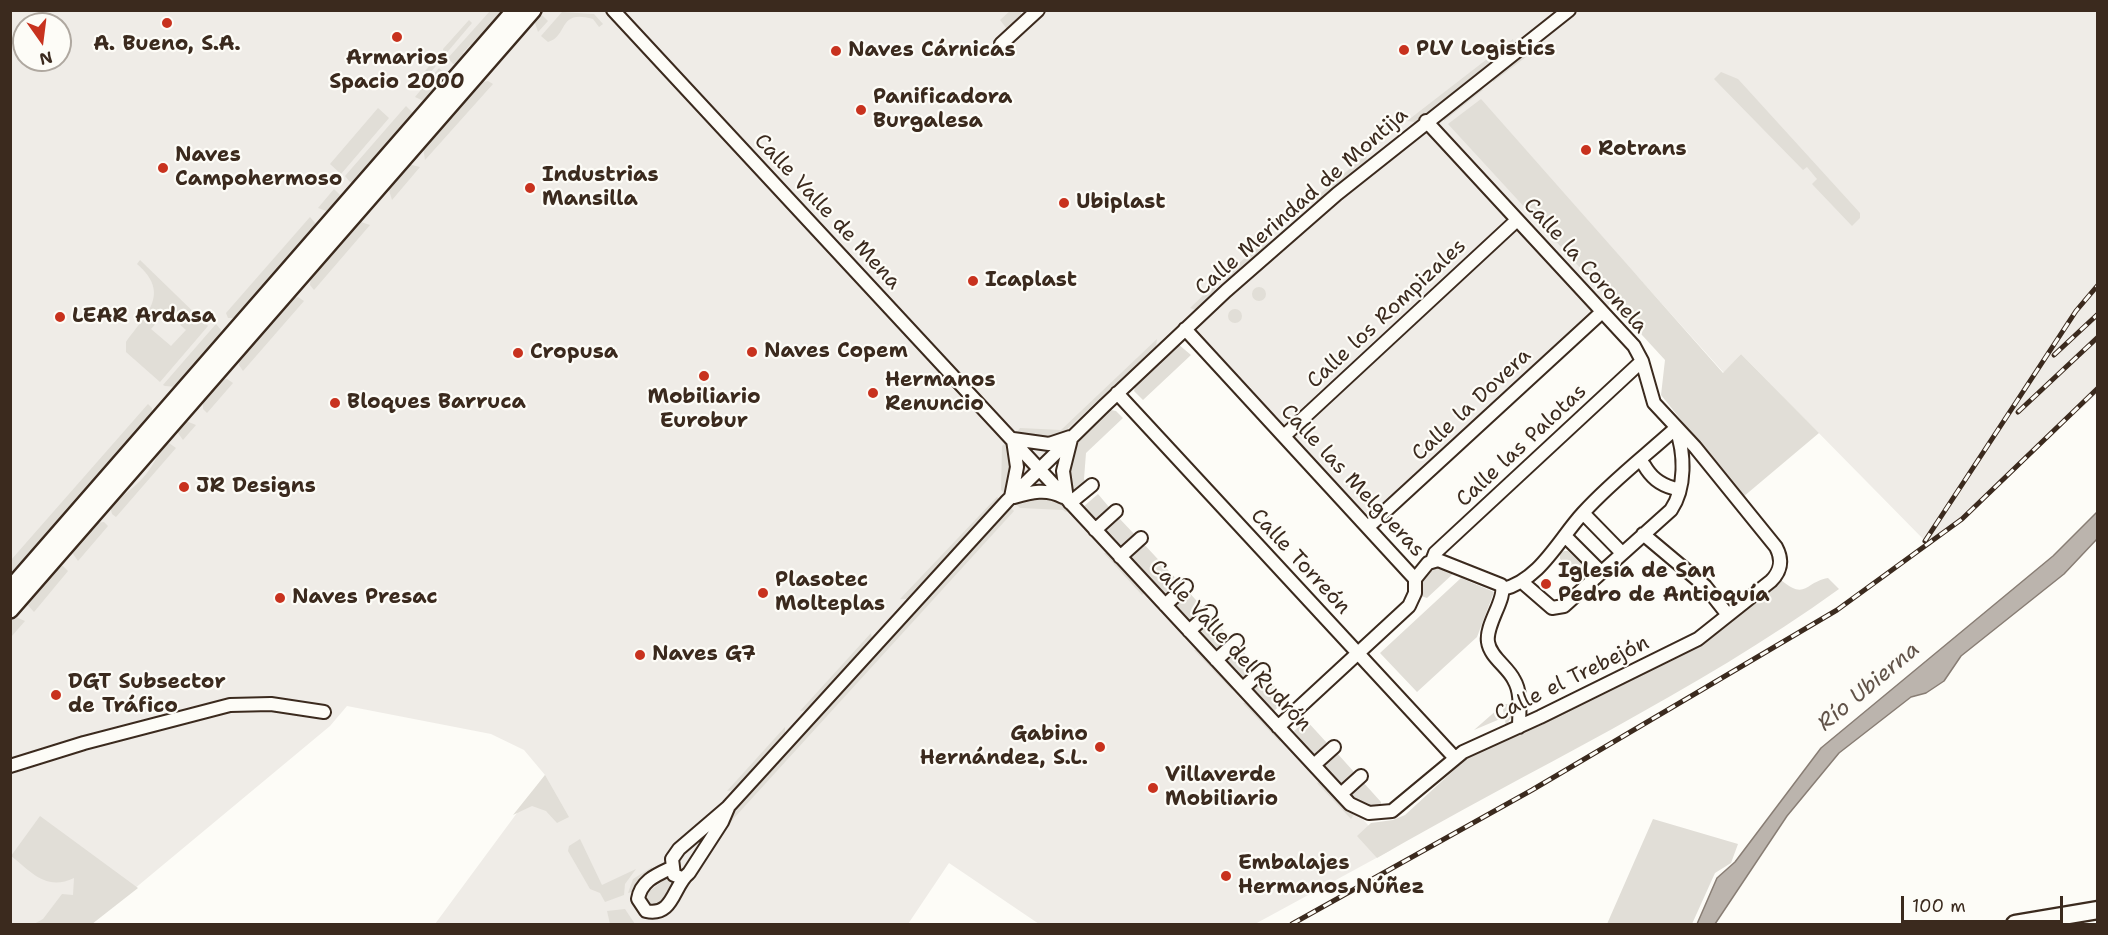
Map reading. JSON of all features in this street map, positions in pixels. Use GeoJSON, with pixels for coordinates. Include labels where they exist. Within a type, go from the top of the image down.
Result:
{"type":"FeatureCollection","features":[{"type":"Feature","properties":{"kind":"highway"},"geometry":{"type":"LineString","coordinates":[[2015,924],[2097,909]]}},
{"type":"Feature","properties":{"kind":"main road"},"geometry":{"type":"LineString","coordinates":[[10,589],[515,10]]}},
{"type":"Feature","properties":{"kind":"main road"},"geometry":{"type":"LineString","coordinates":[[10,610],[533,10]]}},
{"type":"Feature","properties":{"kind":"street","name":"Calle Valle de Mena"},"geometry":{"type":"LineString","coordinates":[[613,10],[1040,468]]}},
{"type":"Feature","properties":{"kind":"street"},"geometry":{"type":"LineString","coordinates":[[1001,44],[1038,10]]}},
{"type":"Feature","properties":{"kind":"street","name":"Calle Merindad de Montija"},"geometry":{"type":"LineString","coordinates":[[728,807],[722,822],[689,873],[682,878],[666,908],[653,912],[642,907],[638,899],[643,884],[671,868],[672,859],[680,849],[728,807],[1010,498],[1072,436],[1185,329],[1337,194],[1426,121],[1569,10]]}},
{"type":"Feature","properties":{"kind":"street","name":"Calle la Coronela"},"geometry":{"type":"LineString","coordinates":[[1426,121],[1634,346],[1642,361],[1651,396],[1776,547],[1780,562]]}},
{"type":"Feature","properties":{"kind":"street","name":"Calle los Rompizales"},"geometry":{"type":"LineString","coordinates":[[1284,436],[1517,220]]}},
{"type":"Feature","properties":{"kind":"street","name":"Calle la Dovera"},"geometry":{"type":"LineString","coordinates":[[1368,527],[1602,312]]}},
{"type":"Feature","properties":{"kind":"street","name":"Calle las Melgueras"},"geometry":{"type":"LineString","coordinates":[[1185,329],[1415,579],[1432,561],[1448,562],[1501,585],[1503,589]]}},
{"type":"Feature","properties":{"kind":"street","name":"Calle las Palotas"},"geometry":{"type":"LineString","coordinates":[[1432,561],[1435,553],[1642,361]]}},
{"type":"Feature","properties":{"kind":"street","name":"Calle Torreón"},"geometry":{"type":"LineString","coordinates":[[1118,393],[1454,757]]}},
{"type":"Feature","properties":{"kind":"street"},"geometry":{"type":"LineString","coordinates":[[1519,727],[1516,682],[1491,650],[1487,640],[1489,627],[1503,589],[1522,582],[1583,513],[1676,428],[1682,453],[1677,497],[1671,510],[1557,609],[1552,608],[1522,582]]}},
{"type":"Feature","properties":{"kind":"street"},"geometry":{"type":"LineString","coordinates":[[1010,498],[1017,466],[1013,439],[1049,444],[1072,436]]}},
{"type":"Feature","properties":{"kind":"street"},"geometry":{"type":"LineString","coordinates":[[1072,436],[1063,471],[1069,501],[1092,484]]}},
{"type":"Feature","properties":{"kind":"street"},"geometry":{"type":"LineString","coordinates":[[1644,465],[1650,475],[1662,484],[1673,488]]}},
{"type":"Feature","properties":{"kind":"street","name":"Calle Valle del Rudrón"},"geometry":{"type":"LineString","coordinates":[[1040,468],[1341,794],[1359,810],[1369,813]]}},
{"type":"Feature","properties":{"kind":"street","name":"Calle Valle del Rudrón"},"geometry":{"type":"LineString","coordinates":[[1010,498],[1039,491],[1052,492],[1069,501]]}},
{"type":"Feature","properties":{"kind":"street"},"geometry":{"type":"LineString","coordinates":[[1095,530],[1116,511]]}},
{"type":"Feature","properties":{"kind":"street"},"geometry":{"type":"LineString","coordinates":[[1583,513],[1622,554]]}},
{"type":"Feature","properties":{"kind":"street"},"geometry":{"type":"LineString","coordinates":[[1643,534],[1705,586],[1728,615]]}},
{"type":"Feature","properties":{"kind":"street"},"geometry":{"type":"LineString","coordinates":[[1565,536],[1601,572]]}},
{"type":"Feature","properties":{"kind":"street"},"geometry":{"type":"LineString","coordinates":[[1120,557],[1141,538]]}},
{"type":"Feature","properties":{"kind":"street","name":"Calle el Trebejón"},"geometry":{"type":"LineString","coordinates":[[1369,813],[1381,814],[1400,806],[1454,757],[1698,639],[1771,580],[1777,574],[1780,562]]}},
{"type":"Feature","properties":{"kind":"street"},"geometry":{"type":"LineString","coordinates":[[1278,727],[1409,606],[1415,593],[1415,579]]}},
{"type":"Feature","properties":{"kind":"street"},"geometry":{"type":"LineString","coordinates":[[1165,605],[1186,586]]}},
{"type":"Feature","properties":{"kind":"street"},"geometry":{"type":"LineString","coordinates":[[1189,630],[1210,612]]}},
{"type":"Feature","properties":{"kind":"street"},"geometry":{"type":"LineString","coordinates":[[1216,660],[1237,641]]}},
{"type":"Feature","properties":{"kind":"street"},"geometry":{"type":"LineString","coordinates":[[1243,688],[1263,670]]}},
{"type":"Feature","properties":{"kind":"street"},"geometry":{"type":"LineString","coordinates":[[10,766],[84,743],[230,705],[271,704],[324,712]]}},
{"type":"Feature","properties":{"kind":"street"},"geometry":{"type":"LineString","coordinates":[[1314,765],[1334,747]]}},
{"type":"Feature","properties":{"kind":"street"},"geometry":{"type":"LineString","coordinates":[[1341,794],[1361,776]]}},
{"type":"Feature","properties":{"kind":"street"},"geometry":{"type":"LineString","coordinates":[[671,868],[674,875],[682,878]]}},
{"type":"Feature","properties":{"kind":"shaded area"},"geometry":{"type":"Polygon","coordinates":[[[10,11],[2097,11],[2097,394],[1930,546],[1741,354],[1724,373],[1637,276],[1602,312],[1368,527],[1185,329],[1040,468],[1391,850],[1255,924],[1039,924],[949,863],[908,924],[435,924],[545,775],[524,750],[491,734],[347,706],[330,726],[92,924],[11,924],[10,11]]]}},
{"type":"Feature","properties":{"kind":"shaded area"},"geometry":{"type":"Polygon","coordinates":[[[490,11],[504,11],[473,47],[470,45],[463,53],[466,56],[459,64],[453,64],[448,58],[490,11]]]}},
{"type":"Feature","properties":{"kind":"shaded area"},"geometry":{"type":"Polygon","coordinates":[[[1010,11],[1021,11],[1021,16],[1007,29],[1000,20],[1010,11]]]}},
{"type":"Feature","properties":{"kind":"shaded area"},"geometry":{"type":"Polygon","coordinates":[[[562,12],[594,14],[603,24],[599,27],[593,19],[574,18],[568,20],[559,34],[548,42],[541,36],[562,12]]]}},
{"type":"Feature","properties":{"kind":"shaded area"},"geometry":{"type":"Polygon","coordinates":[[[540,13],[548,21],[538,32],[534,20],[540,13]]]}},
{"type":"Feature","properties":{"kind":"shaded area"},"geometry":{"type":"Polygon","coordinates":[[[469,20],[472,23],[444,56],[443,49],[469,20]]]}},
{"type":"Feature","properties":{"kind":"shaded area"},"geometry":{"type":"Polygon","coordinates":[[[1513,39],[1514,44],[1415,122],[1407,121],[1513,39]]]}},
{"type":"Feature","properties":{"kind":"shaded area"},"geometry":{"type":"Polygon","coordinates":[[[1534,45],[1539,47],[1493,82],[1493,77],[1534,45]]]}},
{"type":"Feature","properties":{"kind":"shaded area"},"geometry":{"type":"Polygon","coordinates":[[[432,63],[436,66],[414,90],[411,87],[432,63]]]}},
{"type":"Feature","properties":{"kind":"shaded area"},"geometry":{"type":"Polygon","coordinates":[[[439,68],[446,75],[445,79],[426,102],[415,97],[439,68]]]}},
{"type":"Feature","properties":{"kind":"shaded area"},"geometry":{"type":"Polygon","coordinates":[[[1721,72],[1738,79],[1860,213],[1860,218],[1852,226],[1812,184],[1817,179],[1807,167],[1803,170],[1714,79],[1721,72]]]}},
{"type":"Feature","properties":{"kind":"shaded area"},"geometry":{"type":"Polygon","coordinates":[[[488,81],[493,84],[425,160],[423,147],[478,83],[488,81]]]}},
{"type":"Feature","properties":{"kind":"shaded area"},"geometry":{"type":"Polygon","coordinates":[[[1480,88],[1483,90],[1444,121],[1444,115],[1480,88]]]}},
{"type":"Feature","properties":{"kind":"shaded area"},"geometry":{"type":"Polygon","coordinates":[[[1481,99],[1723,373],[1741,354],[1819,433],[1743,497],[1661,395],[1665,360],[1448,124],[1481,99]]]}},
{"type":"Feature","properties":{"kind":"shaded area"},"geometry":{"type":"Polygon","coordinates":[[[406,106],[412,112],[411,119],[356,182],[350,182],[345,176],[406,106]]]}},
{"type":"Feature","properties":{"kind":"shaded area"},"geometry":{"type":"Polygon","coordinates":[[[378,108],[389,118],[341,174],[330,164],[378,108]]]}},
{"type":"Feature","properties":{"kind":"shaded area"},"geometry":{"type":"Polygon","coordinates":[[[1366,155],[1367,161],[1319,202],[1314,199],[1366,155]]]}},
{"type":"Feature","properties":{"kind":"shaded area"},"geometry":{"type":"Polygon","coordinates":[[[406,166],[420,167],[392,200],[388,187],[406,166]]]}},
{"type":"Feature","properties":{"kind":"shaded area"},"geometry":{"type":"Polygon","coordinates":[[[334,189],[340,195],[341,200],[329,212],[318,208],[334,189]]]}},
{"type":"Feature","properties":{"kind":"shaded area"},"geometry":{"type":"Polygon","coordinates":[[[310,217],[316,224],[315,229],[237,318],[228,318],[226,313],[310,217]]]}},
{"type":"Feature","properties":{"kind":"shaded area"},"geometry":{"type":"Polygon","coordinates":[[[358,221],[370,225],[314,290],[310,285],[311,275],[358,221]]]}},
{"type":"Feature","properties":{"kind":"shaded area"},"geometry":{"type":"Polygon","coordinates":[[[1269,237],[1268,246],[1228,280],[1221,279],[1269,237]]]}},
{"type":"Feature","properties":{"kind":"shaded area"},"geometry":{"type":"Polygon","coordinates":[[[140,260],[208,326],[160,382],[126,352],[126,342],[147,313],[154,295],[153,285],[137,264],[140,260]],[[166,312],[151,329],[171,346],[186,330],[166,312]]]}},
{"type":"Feature","properties":{"kind":"shaded area"},"geometry":{"type":"Polygon","coordinates":[[[1215,284],[1215,293],[1196,310],[1190,308],[1215,284]]]}},
{"type":"Feature","properties":{"kind":"shaded area"},"geometry":{"type":"Polygon","coordinates":[[[1259,287],[1264,289],[1266,294],[1264,299],[1259,301],[1254,299],[1252,294],[1254,289],[1259,287]]]}},
{"type":"Feature","properties":{"kind":"shaded area"},"geometry":{"type":"Polygon","coordinates":[[[298,297],[304,301],[243,371],[239,365],[240,356],[289,301],[298,297]]]}},
{"type":"Feature","properties":{"kind":"shaded area"},"geometry":{"type":"Polygon","coordinates":[[[1232,309],[1238,309],[1242,316],[1238,323],[1232,323],[1228,319],[1228,313],[1232,309]]]}},
{"type":"Feature","properties":{"kind":"shaded area"},"geometry":{"type":"Polygon","coordinates":[[[216,324],[221,330],[220,338],[177,387],[163,385],[216,324]]]}},
{"type":"Feature","properties":{"kind":"shaded area"},"geometry":{"type":"Polygon","coordinates":[[[1157,339],[1156,346],[1063,433],[1040,438],[1017,432],[1020,428],[1061,430],[1157,339]]]}},
{"type":"Feature","properties":{"kind":"shaded area"},"geometry":{"type":"Polygon","coordinates":[[[1178,344],[1191,355],[1143,400],[1134,391],[1136,383],[1178,344]]]}},
{"type":"Feature","properties":{"kind":"shaded area"},"geometry":{"type":"Polygon","coordinates":[[[227,379],[233,383],[207,413],[203,409],[203,400],[220,380],[227,379]]]}},
{"type":"Feature","properties":{"kind":"shaded area"},"geometry":{"type":"Polygon","coordinates":[[[148,404],[152,408],[152,415],[11,579],[11,560],[148,404]]]}},
{"type":"Feature","properties":{"kind":"shaded area"},"geometry":{"type":"Polygon","coordinates":[[[1111,410],[1116,411],[1123,418],[1086,453],[1084,479],[1086,483],[1073,495],[1070,469],[1076,446],[1090,427],[1111,410]]]}},
{"type":"Feature","properties":{"kind":"shaded area"},"geometry":{"type":"Polygon","coordinates":[[[186,421],[196,425],[183,440],[178,433],[178,428],[186,421]]]}},
{"type":"Feature","properties":{"kind":"shaded area"},"geometry":{"type":"Polygon","coordinates":[[[169,443],[176,448],[116,517],[112,514],[110,506],[146,474],[162,446],[169,443]]]}},
{"type":"Feature","properties":{"kind":"shaded area"},"geometry":{"type":"Polygon","coordinates":[[[1005,443],[1012,468],[1004,493],[1001,490],[1002,446],[1005,443]]]}},
{"type":"Feature","properties":{"kind":"shaded area"},"geometry":{"type":"Polygon","coordinates":[[[1098,494],[1109,507],[1095,520],[1083,507],[1098,494]]]}},
{"type":"Feature","properties":{"kind":"shaded area"},"geometry":{"type":"Polygon","coordinates":[[[1040,495],[1060,501],[1069,510],[1066,512],[1020,508],[1016,504],[1040,495]]]}},
{"type":"Feature","properties":{"kind":"shaded area"},"geometry":{"type":"Polygon","coordinates":[[[997,497],[1000,499],[909,599],[900,599],[997,497]]]}},
{"type":"Feature","properties":{"kind":"shaded area"},"geometry":{"type":"Polygon","coordinates":[[[1011,508],[1014,511],[734,818],[694,880],[693,876],[732,813],[1011,508]]]}},
{"type":"Feature","properties":{"kind":"shaded area"},"geometry":{"type":"Polygon","coordinates":[[[2097,512],[2097,539],[2064,574],[1961,656],[1944,681],[1926,693],[1911,697],[1839,753],[1787,816],[1715,924],[1697,924],[1717,878],[1735,862],[1821,748],[2053,556],[2097,512]]]}},
{"type":"Feature","properties":{"kind":"shaded area"},"geometry":{"type":"Polygon","coordinates":[[[1119,518],[1136,536],[1122,549],[1105,530],[1119,518]]]}},
{"type":"Feature","properties":{"kind":"shaded area"},"geometry":{"type":"Polygon","coordinates":[[[104,522],[108,526],[78,561],[71,551],[95,523],[104,522]]]}},
{"type":"Feature","properties":{"kind":"shaded area"},"geometry":{"type":"Polygon","coordinates":[[[1142,542],[1180,583],[1166,597],[1127,556],[1142,542]]]}},
{"type":"Feature","properties":{"kind":"shaded area"},"geometry":{"type":"Polygon","coordinates":[[[1568,551],[1587,569],[1583,579],[1560,559],[1560,554],[1568,551]]]}},
{"type":"Feature","properties":{"kind":"shaded area"},"geometry":{"type":"Polygon","coordinates":[[[1104,553],[1110,553],[1145,592],[1142,595],[1104,553]]]}},
{"type":"Feature","properties":{"kind":"shaded area"},"geometry":{"type":"Polygon","coordinates":[[[63,566],[68,571],[34,612],[26,603],[57,567],[63,566]]]}},
{"type":"Feature","properties":{"kind":"shaded area"},"geometry":{"type":"Polygon","coordinates":[[[1439,566],[1455,572],[1427,598],[1418,595],[1423,576],[1439,566]]]}},
{"type":"Feature","properties":{"kind":"shaded area"},"geometry":{"type":"Polygon","coordinates":[[[1461,578],[1494,592],[1477,637],[1417,692],[1380,653],[1461,578]]]}},
{"type":"Feature","properties":{"kind":"shaded area"},"geometry":{"type":"Polygon","coordinates":[[[1828,578],[1839,589],[1728,662],[1612,729],[1377,858],[1357,836],[1371,823],[1393,820],[1405,815],[1466,759],[1704,642],[1781,580],[1801,590],[1828,578]]]}},
{"type":"Feature","properties":{"kind":"shaded area"},"geometry":{"type":"Polygon","coordinates":[[[1187,590],[1203,608],[1190,621],[1173,603],[1187,590]]]}},
{"type":"Feature","properties":{"kind":"shaded area"},"geometry":{"type":"Polygon","coordinates":[[[16,617],[25,621],[11,637],[11,621],[16,617]]]}},
{"type":"Feature","properties":{"kind":"shaded area"},"geometry":{"type":"Polygon","coordinates":[[[1212,618],[1230,637],[1216,650],[1199,631],[1212,618]]]}},
{"type":"Feature","properties":{"kind":"shaded area"},"geometry":{"type":"Polygon","coordinates":[[[871,633],[872,639],[809,710],[800,711],[871,633]]]}},
{"type":"Feature","properties":{"kind":"shaded area"},"geometry":{"type":"Polygon","coordinates":[[[1239,647],[1256,666],[1243,678],[1226,660],[1239,647]]]}},
{"type":"Feature","properties":{"kind":"shaded area"},"geometry":{"type":"Polygon","coordinates":[[[1194,650],[1199,650],[1233,686],[1232,690],[1194,650]]]}},
{"type":"Feature","properties":{"kind":"shaded area"},"geometry":{"type":"Polygon","coordinates":[[[1266,677],[1287,699],[1274,711],[1253,689],[1266,677]]]}},
{"type":"Feature","properties":{"kind":"shaded area"},"geometry":{"type":"Polygon","coordinates":[[[1243,703],[1249,703],[1281,737],[1280,742],[1243,703]]]}},
{"type":"Feature","properties":{"kind":"shaded area"},"geometry":{"type":"Polygon","coordinates":[[[1502,704],[1515,704],[1513,714],[1506,726],[1502,704]]]}},
{"type":"Feature","properties":{"kind":"shaded area"},"geometry":{"type":"Polygon","coordinates":[[[1498,709],[1500,719],[1474,730],[1498,709]]]}},
{"type":"Feature","properties":{"kind":"shaded area"},"geometry":{"type":"Polygon","coordinates":[[[1306,720],[1327,743],[1313,755],[1294,731],[1306,720]]]}},
{"type":"Feature","properties":{"kind":"shaded area"},"geometry":{"type":"Polygon","coordinates":[[[785,727],[785,734],[736,790],[727,791],[785,727]]]}},
{"type":"Feature","properties":{"kind":"shaded area"},"geometry":{"type":"Polygon","coordinates":[[[1337,753],[1354,772],[1341,784],[1324,765],[1337,753]]]}},
{"type":"Feature","properties":{"kind":"shaded area"},"geometry":{"type":"Polygon","coordinates":[[[545,775],[569,817],[557,823],[546,811],[532,806],[513,815],[545,775]]]}},
{"type":"Feature","properties":{"kind":"shaded area"},"geometry":{"type":"Polygon","coordinates":[[[1321,781],[1354,814],[1351,819],[1317,783],[1321,781]]]}},
{"type":"Feature","properties":{"kind":"shaded area"},"geometry":{"type":"Polygon","coordinates":[[[1363,782],[1381,802],[1381,808],[1367,807],[1351,794],[1363,782]]]}},
{"type":"Feature","properties":{"kind":"shaded area"},"geometry":{"type":"Polygon","coordinates":[[[40,816],[138,888],[92,924],[34,924],[43,919],[62,894],[73,895],[74,878],[64,882],[46,881],[11,856],[40,816]]]}},
{"type":"Feature","properties":{"kind":"shaded area"},"geometry":{"type":"Polygon","coordinates":[[[1653,819],[1738,844],[1731,863],[1715,873],[1692,924],[1607,924],[1653,819]]]}},
{"type":"Feature","properties":{"kind":"shaded area"},"geometry":{"type":"Polygon","coordinates":[[[580,839],[602,885],[636,869],[625,884],[624,895],[605,902],[600,893],[590,889],[568,851],[569,846],[580,839]]]}},
{"type":"Feature","properties":{"kind":"shaded area"},"geometry":{"type":"Polygon","coordinates":[[[652,867],[652,871],[639,878],[632,892],[628,893],[633,879],[652,867]]]}},
{"type":"Feature","properties":{"kind":"shaded area"},"geometry":{"type":"Polygon","coordinates":[[[668,877],[672,885],[666,895],[658,903],[651,904],[646,898],[647,893],[668,877]]]}},
{"type":"Feature","properties":{"kind":"shaded area"},"geometry":{"type":"Polygon","coordinates":[[[625,909],[635,924],[610,924],[607,911],[625,909]]]}},
{"type":"Feature","properties":{"kind":"railway"},"geometry":{"type":"LineString","coordinates":[[1925,541],[2076,311],[2098,285]]}},
{"type":"Feature","properties":{"kind":"railway"},"geometry":{"type":"LineString","coordinates":[[2054,355],[2098,314]]}},
{"type":"Feature","properties":{"kind":"railway"},"geometry":{"type":"LineString","coordinates":[[2018,412],[2098,337]]}},
{"type":"Feature","properties":{"kind":"railway"},"geometry":{"type":"LineString","coordinates":[[1292,924],[1532,790],[1837,610],[1962,519],[2098,388]]}},
{"type":"Feature","properties":{"kind":"place","name":"A. Bueno, S.A."},"geometry":{"type":"Point","coordinates":[167,23]}},
{"type":"Feature","properties":{"kind":"place","name":"Armarios Spacio 2000"},"geometry":{"type":"Point","coordinates":[397,37]}},
{"type":"Feature","properties":{"kind":"place","name":"PLV Logistics"},"geometry":{"type":"Point","coordinates":[1404,50]}},
{"type":"Feature","properties":{"kind":"place","name":"Naves Cárnicas"},"geometry":{"type":"Point","coordinates":[836,51]}},
{"type":"Feature","properties":{"kind":"place","name":"Panificadora Burgalesa"},"geometry":{"type":"Point","coordinates":[861,110]}},
{"type":"Feature","properties":{"kind":"place","name":"Rotrans"},"geometry":{"type":"Point","coordinates":[1586,150]}},
{"type":"Feature","properties":{"kind":"place","name":"Naves Campohermoso"},"geometry":{"type":"Point","coordinates":[163,168]}},
{"type":"Feature","properties":{"kind":"place","name":"Industrias Mansilla"},"geometry":{"type":"Point","coordinates":[530,188]}},
{"type":"Feature","properties":{"kind":"place","name":"Ubiplast"},"geometry":{"type":"Point","coordinates":[1064,203]}},
{"type":"Feature","properties":{"kind":"place","name":"Icaplast"},"geometry":{"type":"Point","coordinates":[973,281]}},
{"type":"Feature","properties":{"kind":"place","name":"LEAR Ardasa"},"geometry":{"type":"Point","coordinates":[60,317]}},
{"type":"Feature","properties":{"kind":"place","name":"Naves Copem"},"geometry":{"type":"Point","coordinates":[752,352]}},
{"type":"Feature","properties":{"kind":"place","name":"Cropusa"},"geometry":{"type":"Point","coordinates":[518,353]}},
{"type":"Feature","properties":{"kind":"place","name":"Mobiliario Eurobur"},"geometry":{"type":"Point","coordinates":[704,376]}},
{"type":"Feature","properties":{"kind":"place","name":"Hermanos Renuncio"},"geometry":{"type":"Point","coordinates":[873,393]}},
{"type":"Feature","properties":{"kind":"place","name":"Bloques Barruca"},"geometry":{"type":"Point","coordinates":[335,403]}},
{"type":"Feature","properties":{"kind":"place","name":"JR Designs"},"geometry":{"type":"Point","coordinates":[184,487]}},
{"type":"Feature","properties":{"kind":"place","name":"Iglesia de San Pedro de Antioquía"},"geometry":{"type":"Point","coordinates":[1546,584]}},
{"type":"Feature","properties":{"kind":"place","name":"Plasotec Molteplas"},"geometry":{"type":"Point","coordinates":[763,593]}},
{"type":"Feature","properties":{"kind":"place","name":"Naves Presac"},"geometry":{"type":"Point","coordinates":[280,598]}},
{"type":"Feature","properties":{"kind":"place","name":"Naves G7"},"geometry":{"type":"Point","coordinates":[640,655]}},
{"type":"Feature","properties":{"kind":"place","name":"DGT Subsector de Tráfico"},"geometry":{"type":"Point","coordinates":[56,695]}},
{"type":"Feature","properties":{"kind":"place","name":"Gabino Hernández, S.L."},"geometry":{"type":"Point","coordinates":[1100,747]}},
{"type":"Feature","properties":{"kind":"place","name":"Villaverde Mobiliario"},"geometry":{"type":"Point","coordinates":[1153,788]}},
{"type":"Feature","properties":{"kind":"place","name":"Embalajes Hermanos Núñez"},"geometry":{"type":"Point","coordinates":[1226,876]}},
{"type":"Feature","properties":{"kind":"water label","name":"Río Ubierna"},"geometry":{"type":"Point","coordinates":[1869,687]}}]}
